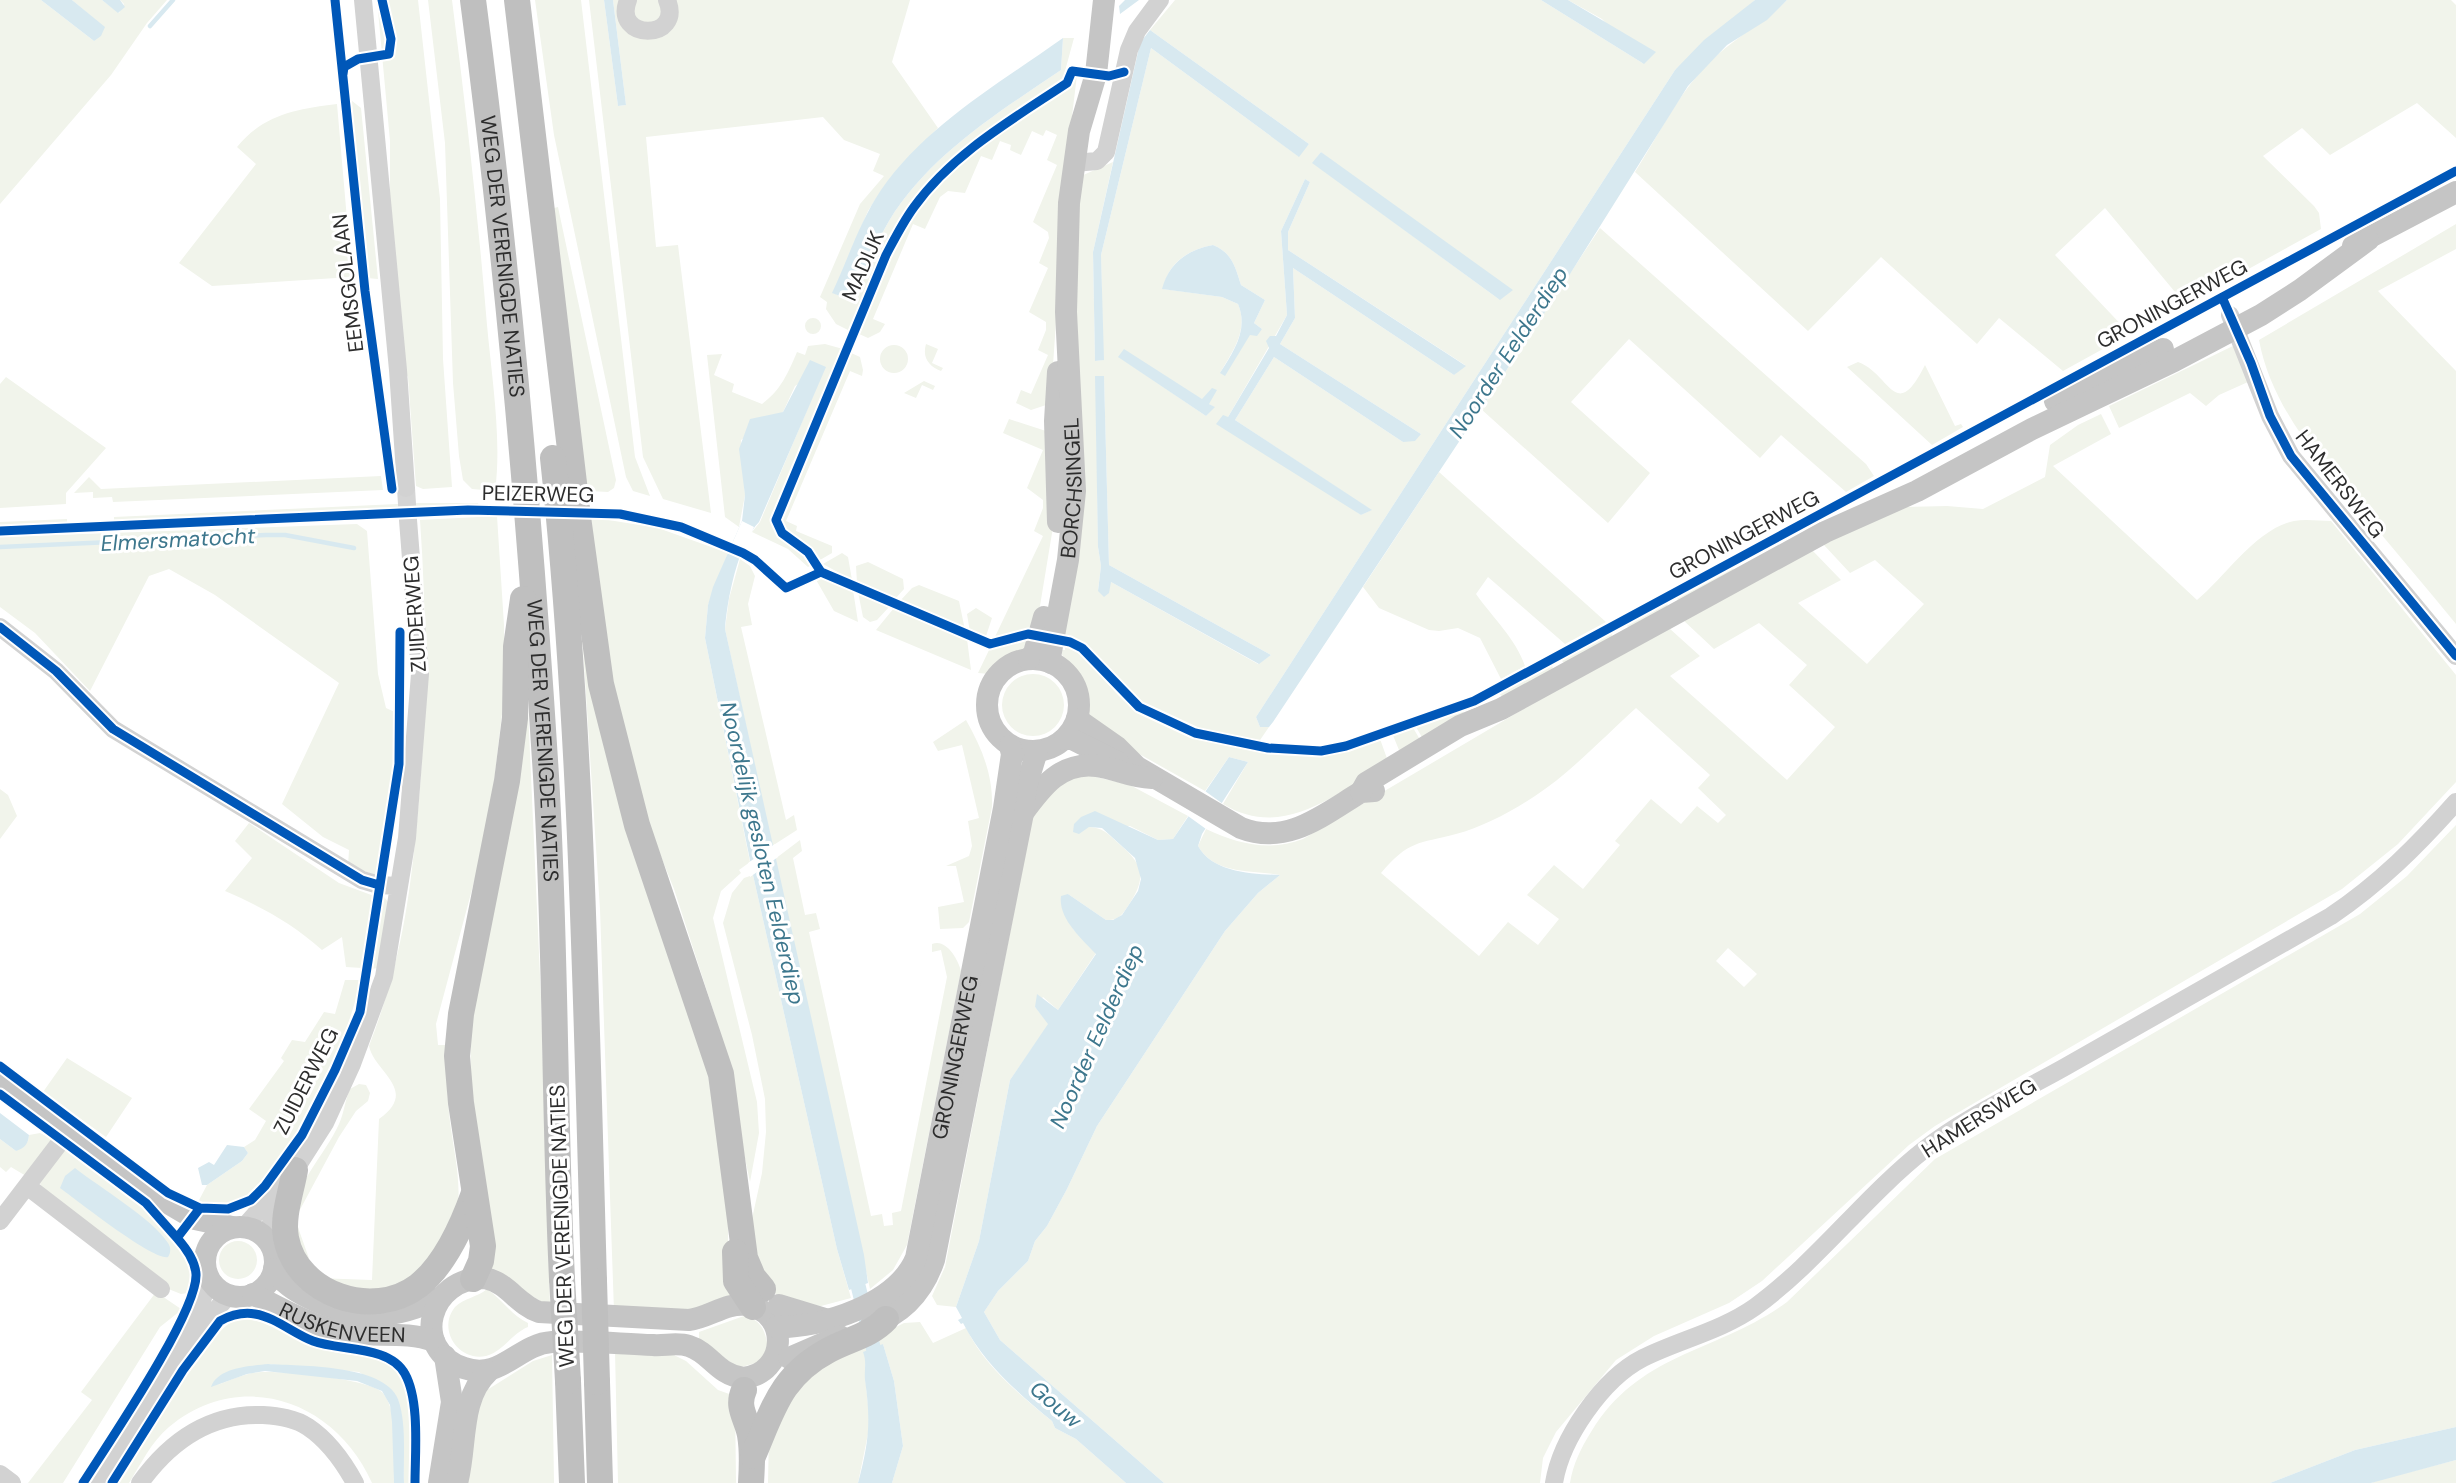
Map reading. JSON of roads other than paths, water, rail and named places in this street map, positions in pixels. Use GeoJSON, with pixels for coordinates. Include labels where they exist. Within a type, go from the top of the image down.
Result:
{"type":"FeatureCollection","features":[{"type":"Feature","properties":{"kind":"highway","name":"WEG DER VERENIGDE NATIES"},"geometry":{"type":"LineString","coordinates":[[473,0],[491,139],[526,487],[546,777],[557,1035],[555,1110],[572,1483]]}},
{"type":"Feature","properties":{"kind":"highway","name":"WEG DER VERENIGDE NATIES"},"geometry":{"type":"LineString","coordinates":[[504,0],[568,517],[600,1483]]}},
{"type":"Feature","properties":{"kind":"highway"},"geometry":{"type":"LineString","coordinates":[[517,0],[565,487]]}},
{"type":"Feature","properties":{"kind":"highway"},"geometry":{"type":"LineString","coordinates":[[568,517],[611,732],[637,825],[721,1074],[746,1263],[772,1311]]}},
{"type":"Feature","properties":{"kind":"highway"},"geometry":{"type":"LineString","coordinates":[[472,1279],[483,1250],[460,1103],[459,1034],[479,916],[507,781],[515,718],[516,647],[529,528]]}},
{"type":"Feature","properties":{"kind":"highway"},"geometry":{"type":"LineString","coordinates":[[295,1170],[285,1228],[294,1261],[303,1275],[317,1286],[339,1296],[358,1300],[391,1299],[421,1284],[454,1242],[475,1190]]}},
{"type":"Feature","properties":{"kind":"highway"},"geometry":{"type":"LineString","coordinates":[[753,1456],[770,1411],[785,1388],[820,1355],[870,1321]]}},
{"type":"Feature","properties":{"kind":"highway"},"geometry":{"type":"LineString","coordinates":[[746,1384],[740,1408],[749,1431],[753,1456],[751,1483]]}},
{"type":"Feature","properties":{"kind":"main road","name":"BORCHSINGEL"},"geometry":{"type":"LineString","coordinates":[[1052,663],[1050,657],[1072,527],[1075,490],[1066,312],[1066,246],[1079,130],[1096,74],[1101,46],[1102,10]]}},
{"type":"Feature","properties":{"kind":"main road","name":"GRONINGERWEG"},"geometry":{"type":"LineString","coordinates":[[1065,739],[1147,773],[1250,832],[1281,835],[1300,828],[1361,792],[1366,783],[1416,751],[1467,723],[1502,709],[1825,532],[1909,478],[2015,421],[2233,321],[2333,255],[2368,240],[2456,192]]}},
{"type":"Feature","properties":{"kind":"main road","name":"BORCHSINGEL"},"geometry":{"type":"LineString","coordinates":[[1029,659],[1034,653],[1046,606],[1057,541],[1059,476],[1056,406],[1066,312]]}},
{"type":"Feature","properties":{"kind":"main road"},"geometry":{"type":"LineString","coordinates":[[1029,659],[1052,663],[1065,672],[1074,684],[1079,703],[1077,719],[1065,739],[1052,747],[1037,752],[1010,746],[998,736],[990,723],[987,696],[993,681],[1013,663],[1029,659]]}},
{"type":"Feature","properties":{"kind":"main road","name":"GRONINGERWEG"},"geometry":{"type":"LineString","coordinates":[[1077,719],[1117,747],[1147,773]]}},
{"type":"Feature","properties":{"kind":"main road","name":"GRONINGERWEG"},"geometry":{"type":"LineString","coordinates":[[870,1321],[890,1293],[904,1280],[918,1252],[1004,808],[1012,754],[1010,746]]}},
{"type":"Feature","properties":{"kind":"main road","name":"GRONINGERWEG"},"geometry":{"type":"LineString","coordinates":[[772,1311],[825,1319],[870,1321],[903,1309],[916,1294],[934,1260],[1023,813],[1026,787],[1037,752]]}},
{"type":"Feature","properties":{"kind":"main road"},"geometry":{"type":"LineString","coordinates":[[1023,813],[1044,785],[1068,769],[1098,766],[1130,777],[1147,773]]}},
{"type":"Feature","properties":{"kind":"main road"},"geometry":{"type":"LineString","coordinates":[[0,1080],[144,1189],[195,1219],[238,1227],[257,1232],[268,1241],[274,1254],[274,1269],[268,1282],[253,1294],[244,1297],[229,1295],[218,1289],[209,1278],[205,1262],[206,1251],[218,1234],[238,1227]]}},
{"type":"Feature","properties":{"kind":"main road"},"geometry":{"type":"LineString","coordinates":[[144,1189],[206,1251]]}},
{"type":"Feature","properties":{"kind":"main road","name":"RUSKENVEEN"},"geometry":{"type":"LineString","coordinates":[[274,1269],[280,1279],[299,1292],[334,1309],[358,1315],[406,1312],[441,1296],[453,1286],[472,1279]]}},
{"type":"Feature","properties":{"kind":"main road"},"geometry":{"type":"LineString","coordinates":[[472,1279],[494,1280],[527,1307],[539,1312],[689,1320],[709,1316],[733,1305],[772,1311]]}},
{"type":"Feature","properties":{"kind":"main road","name":"RUSKENVEEN"},"geometry":{"type":"LineString","coordinates":[[253,1294],[312,1321],[346,1332],[421,1336],[460,1367],[488,1372]]}},
{"type":"Feature","properties":{"kind":"main road"},"geometry":{"type":"LineString","coordinates":[[439,1483],[451,1414],[451,1391],[432,1318],[441,1296]]}},
{"type":"Feature","properties":{"kind":"main road"},"geometry":{"type":"LineString","coordinates":[[772,1311],[789,1358]]}},
{"type":"Feature","properties":{"kind":"main road"},"geometry":{"type":"LineString","coordinates":[[746,1384],[763,1372],[775,1358],[779,1342],[772,1311]]}},
{"type":"Feature","properties":{"kind":"main road"},"geometry":{"type":"LineString","coordinates":[[457,1483],[470,1401],[476,1383],[488,1372],[539,1344],[554,1341],[657,1346],[692,1353],[719,1384],[762,1386],[774,1380],[789,1358],[813,1345],[870,1321]]}},
{"type":"Feature","properties":{"kind":"street","name":"EEMSGOLAAN"},"geometry":{"type":"LineString","coordinates":[[363,0],[398,370],[406,488]]}},
{"type":"Feature","properties":{"kind":"street"},"geometry":{"type":"LineString","coordinates":[[628,0],[626,9],[629,21],[639,30],[646,31],[653,31],[664,24],[670,11],[671,1]]}},
{"type":"Feature","properties":{"kind":"street"},"geometry":{"type":"LineString","coordinates":[[1074,163],[1097,161],[1106,152],[1129,50],[1137,30],[1160,0]]}},
{"type":"Feature","properties":{"kind":"street","name":"HAMERSWEG"},"geometry":{"type":"LineString","coordinates":[[2233,321],[2270,416],[2291,456],[2456,656]]}},
{"type":"Feature","properties":{"kind":"street","name":"ZUIDERWEG"},"geometry":{"type":"LineString","coordinates":[[268,1241],[271,1221],[295,1170],[324,1123],[343,1086],[384,977],[407,837],[420,674],[408,520]]}},
{"type":"Feature","properties":{"kind":"street"},"geometry":{"type":"LineString","coordinates":[[0,627],[56,671],[113,729],[362,880],[379,885],[398,886]]}},
{"type":"Feature","properties":{"kind":"street","name":"HAMERSWEG"},"geometry":{"type":"LineString","coordinates":[[1554,1483],[1557,1464],[1568,1440],[1593,1403],[1619,1375],[1640,1359],[1722,1326],[1753,1308],[1780,1287],[1879,1191],[1940,1138],[2331,916],[2359,897],[2413,850],[2456,802]]}},
{"type":"Feature","properties":{"kind":"street"},"geometry":{"type":"LineString","coordinates":[[0,1221],[68,1132]]}},
{"type":"Feature","properties":{"kind":"street","name":"ZUIDERWEG"},"geometry":{"type":"LineString","coordinates":[[238,1227],[256,1217],[295,1170]]}},
{"type":"Feature","properties":{"kind":"street"},"geometry":{"type":"LineString","coordinates":[[27,1186],[161,1289]]}},
{"type":"Feature","properties":{"kind":"street"},"geometry":{"type":"LineString","coordinates":[[180,1351],[186,1328],[207,1289],[209,1278]]}},
{"type":"Feature","properties":{"kind":"street"},"geometry":{"type":"LineString","coordinates":[[97,1483],[180,1351],[229,1295]]}},
{"type":"Feature","properties":{"kind":"street"},"geometry":{"type":"LineString","coordinates":[[140,1483],[176,1442],[200,1426],[225,1418],[253,1415],[280,1416],[306,1425],[331,1446],[355,1483]]}},
{"type":"Feature","properties":{"kind":"street"},"geometry":{"type":"LineString","coordinates":[[0,1474],[12,1483]]}},
{"type":"Feature","properties":{"kind":"water"},"geometry":{"type":"Polygon","coordinates":[[[41,0],[72,0],[105,27],[101,36],[94,41],[41,0]]]}},
{"type":"Feature","properties":{"kind":"water"},"geometry":{"type":"Polygon","coordinates":[[[102,0],[120,0],[125,7],[118,13],[102,0]]]}},
{"type":"Feature","properties":{"kind":"water"},"geometry":{"type":"Polygon","coordinates":[[[604,0],[613,0],[626,105],[618,106],[604,0]]]}},
{"type":"Feature","properties":{"kind":"water"},"geometry":{"type":"Polygon","coordinates":[[[1125,0],[1139,0],[1120,14],[1119,6],[1125,0]]]}},
{"type":"Feature","properties":{"kind":"water"},"geometry":{"type":"Polygon","coordinates":[[[1541,0],[1568,0],[1656,52],[1644,64],[1541,0]]]}},
{"type":"Feature","properties":{"kind":"water","name":"Noorder Eelderdiep"},"geometry":{"type":"Polygon","coordinates":[[[1755,0],[1787,0],[1767,20],[1727,45],[1688,86],[1565,282],[1273,722],[1269,727],[1260,727],[1256,717],[1675,70],[1704,40],[1755,0]]]}},
{"type":"Feature","properties":{"kind":"water"},"geometry":{"type":"Polygon","coordinates":[[[1150,30],[1309,144],[1299,157],[1151,48],[1101,255],[1104,360],[1095,361],[1093,252],[1140,43],[1150,30]]]}},
{"type":"Feature","properties":{"kind":"water"},"geometry":{"type":"Polygon","coordinates":[[[1063,38],[1061,70],[967,137],[924,175],[905,197],[874,250],[853,301],[832,293],[867,214],[881,190],[899,167],[942,125],[1063,38]]]}},
{"type":"Feature","properties":{"kind":"water"},"geometry":{"type":"Polygon","coordinates":[[[1321,152],[1513,290],[1500,300],[1312,163],[1321,152]]]}},
{"type":"Feature","properties":{"kind":"water"},"geometry":{"type":"Polygon","coordinates":[[[1305,179],[1310,182],[1288,232],[1288,250],[1466,366],[1454,375],[1293,268],[1295,318],[1280,344],[1421,434],[1415,441],[1403,442],[1274,357],[1235,420],[1372,510],[1361,515],[1216,424],[1223,415],[1228,417],[1269,348],[1266,341],[1270,336],[1276,336],[1287,315],[1281,231],[1305,179]]]}},
{"type":"Feature","properties":{"kind":"water"},"geometry":{"type":"Polygon","coordinates":[[[1213,245],[1229,256],[1241,285],[1265,300],[1254,323],[1262,329],[1257,336],[1250,335],[1225,376],[1220,373],[1241,332],[1242,323],[1238,304],[1222,297],[1162,289],[1169,272],[1180,259],[1195,250],[1213,245]]]}},
{"type":"Feature","properties":{"kind":"water"},"geometry":{"type":"Polygon","coordinates":[[[1124,349],[1202,399],[1212,388],[1217,390],[1209,404],[1215,407],[1206,416],[1118,357],[1124,349]]]}},
{"type":"Feature","properties":{"kind":"water"},"geometry":{"type":"Polygon","coordinates":[[[810,360],[826,367],[759,522],[745,544],[731,588],[725,629],[864,1255],[868,1283],[849,1290],[837,1249],[753,875],[705,638],[708,605],[713,587],[742,521],[745,495],[739,449],[750,419],[783,412],[810,360]]]}},
{"type":"Feature","properties":{"kind":"water"},"geometry":{"type":"Polygon","coordinates":[[[1095,376],[1104,376],[1109,565],[1271,655],[1259,664],[1111,582],[1109,593],[1104,597],[1098,591],[1101,566],[1098,547],[1095,376]]]}},
{"type":"Feature","properties":{"kind":"water"},"geometry":{"type":"Polygon","coordinates":[[[1229,757],[1248,762],[1202,834],[1198,846],[1213,862],[1223,867],[1246,873],[1280,875],[1258,893],[1225,931],[1097,1126],[1067,1189],[1047,1226],[1035,1241],[1028,1261],[998,1291],[984,1312],[1000,1340],[1164,1483],[1126,1483],[1076,1439],[1055,1428],[1052,1421],[1002,1376],[981,1352],[963,1323],[961,1324],[958,1320],[962,1318],[956,1307],[979,1241],[1010,1080],[1048,1024],[1035,1007],[1037,994],[1058,1010],[1096,954],[1067,920],[1061,904],[1061,896],[1068,894],[1106,920],[1113,920],[1122,915],[1138,891],[1141,879],[1135,858],[1102,828],[1089,827],[1079,834],[1073,832],[1074,824],[1081,817],[1095,811],[1158,840],[1173,839],[1229,757]]]}},
{"type":"Feature","properties":{"kind":"water"},"geometry":{"type":"Polygon","coordinates":[[[0,1113],[29,1135],[24,1147],[16,1151],[0,1139],[0,1113]]]}},
{"type":"Feature","properties":{"kind":"water"},"geometry":{"type":"Polygon","coordinates":[[[227,1145],[244,1147],[248,1153],[242,1161],[207,1185],[202,1185],[198,1168],[209,1162],[214,1165],[227,1145]]]}},
{"type":"Feature","properties":{"kind":"water"},"geometry":{"type":"Polygon","coordinates":[[[75,1168],[151,1224],[169,1245],[168,1257],[147,1250],[60,1188],[65,1176],[75,1168]]]}},
{"type":"Feature","properties":{"kind":"water"},"geometry":{"type":"Polygon","coordinates":[[[883,1344],[894,1381],[903,1446],[892,1483],[858,1483],[865,1456],[868,1420],[863,1352],[883,1344]]]}},
{"type":"Feature","properties":{"kind":"water"},"geometry":{"type":"Polygon","coordinates":[[[268,1364],[340,1369],[376,1379],[390,1388],[398,1399],[403,1419],[404,1483],[394,1483],[390,1405],[382,1391],[357,1381],[265,1371],[247,1374],[211,1387],[220,1375],[228,1371],[268,1364]]]}},
{"type":"Feature","properties":{"kind":"water"},"geometry":{"type":"Polygon","coordinates":[[[2456,1427],[2456,1460],[2371,1483],[2270,1483],[2355,1450],[2456,1427]]]}},
{"type":"Feature","properties":{"kind":"waterway"},"geometry":{"type":"LineString","coordinates":[[150,26],[173,0]]}},
{"type":"Feature","properties":{"kind":"waterway","name":"Elmersmatocht"},"geometry":{"type":"LineString","coordinates":[[0,547],[285,535],[354,548]]}},
{"type":"Feature","properties":{"kind":"waterway","name":"Noordelijk gesloten Eelderdiep"},"geometry":{"type":"LineString","coordinates":[[854,1269],[875,1355]]}},
{"type":"Feature","properties":{"kind":"tunnel"},"geometry":{"type":"LineString","coordinates":[[406,488],[408,520]]}},
{"type":"Feature","properties":{"kind":"water label","name":"Gouw"},"geometry":{"type":"Point","coordinates":[1056,1404]}}]}
